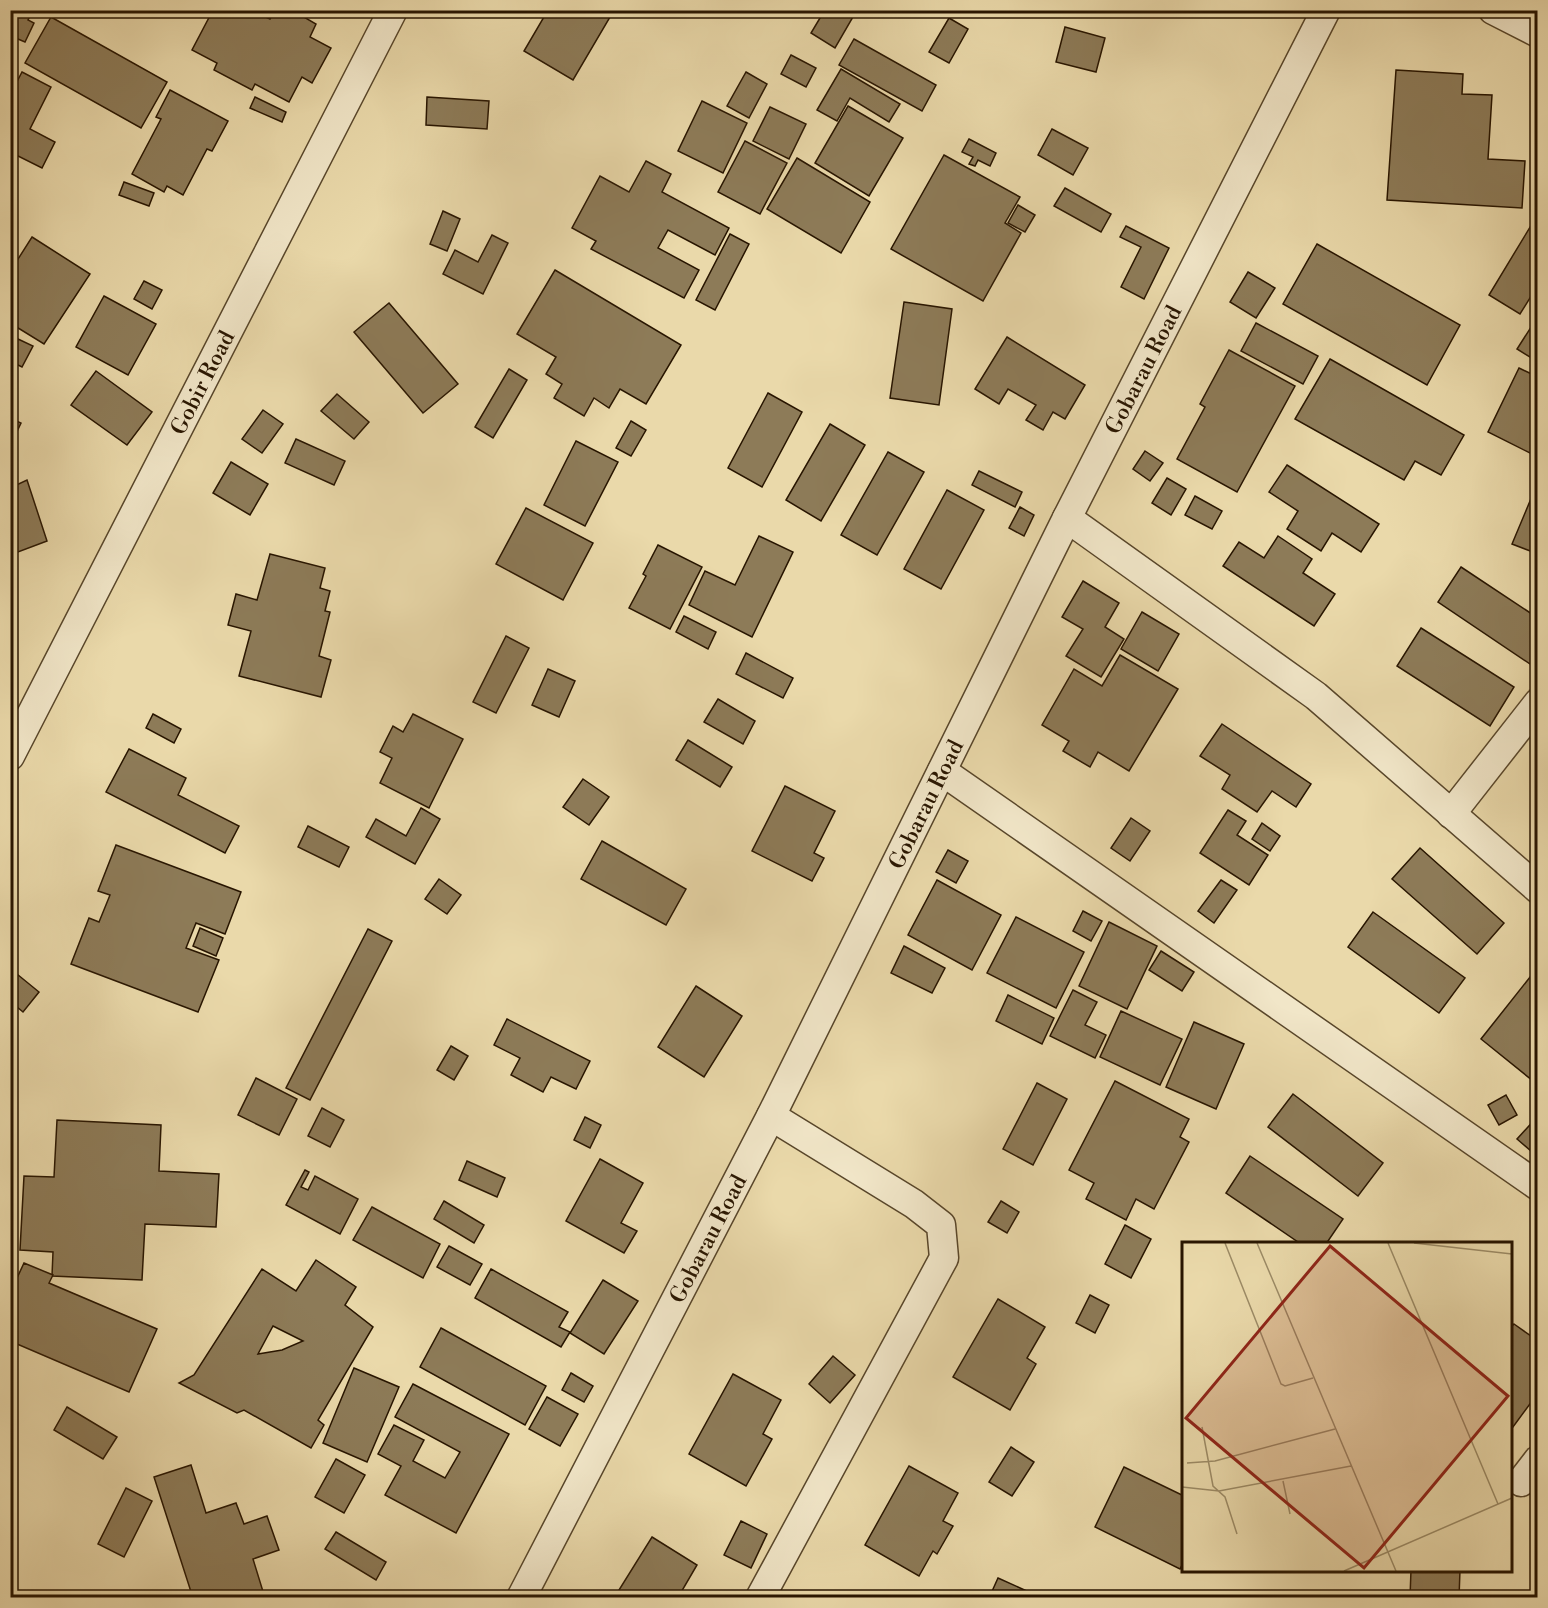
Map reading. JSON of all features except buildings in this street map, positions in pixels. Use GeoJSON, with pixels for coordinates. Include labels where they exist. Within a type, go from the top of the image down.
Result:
{"type":"FeatureCollection","features":[{"type":"Feature","properties":{"kind":"street","name":"Gobir Road"},"geometry":{"type":"LineString","coordinates":[[10,756],[393,10]]}},
{"type":"Feature","properties":{"kind":"street","name":"Gobarau Road"},"geometry":{"type":"LineString","coordinates":[[521,1598],[771,1116],[1067,518],[1326,10]]}},
{"type":"Feature","properties":{"kind":"street"},"geometry":{"type":"LineString","coordinates":[[1493,10],[1538,33]]}},
{"type":"Feature","properties":{"kind":"street"},"geometry":{"type":"LineString","coordinates":[[1067,518],[1316,696],[1538,889]]}},
{"type":"Feature","properties":{"kind":"street"},"geometry":{"type":"LineString","coordinates":[[1451,814],[1538,703]]}},
{"type":"Feature","properties":{"kind":"street"},"geometry":{"type":"LineString","coordinates":[[942,771],[1538,1186]]}},
{"type":"Feature","properties":{"kind":"street"},"geometry":{"type":"LineString","coordinates":[[760,1598],[944,1258],[941,1225],[914,1204],[771,1116]]}},
{"type":"Feature","properties":{"kind":"street"},"geometry":{"type":"LineString","coordinates":[[1521,1482],[1538,1460]]}}]}
